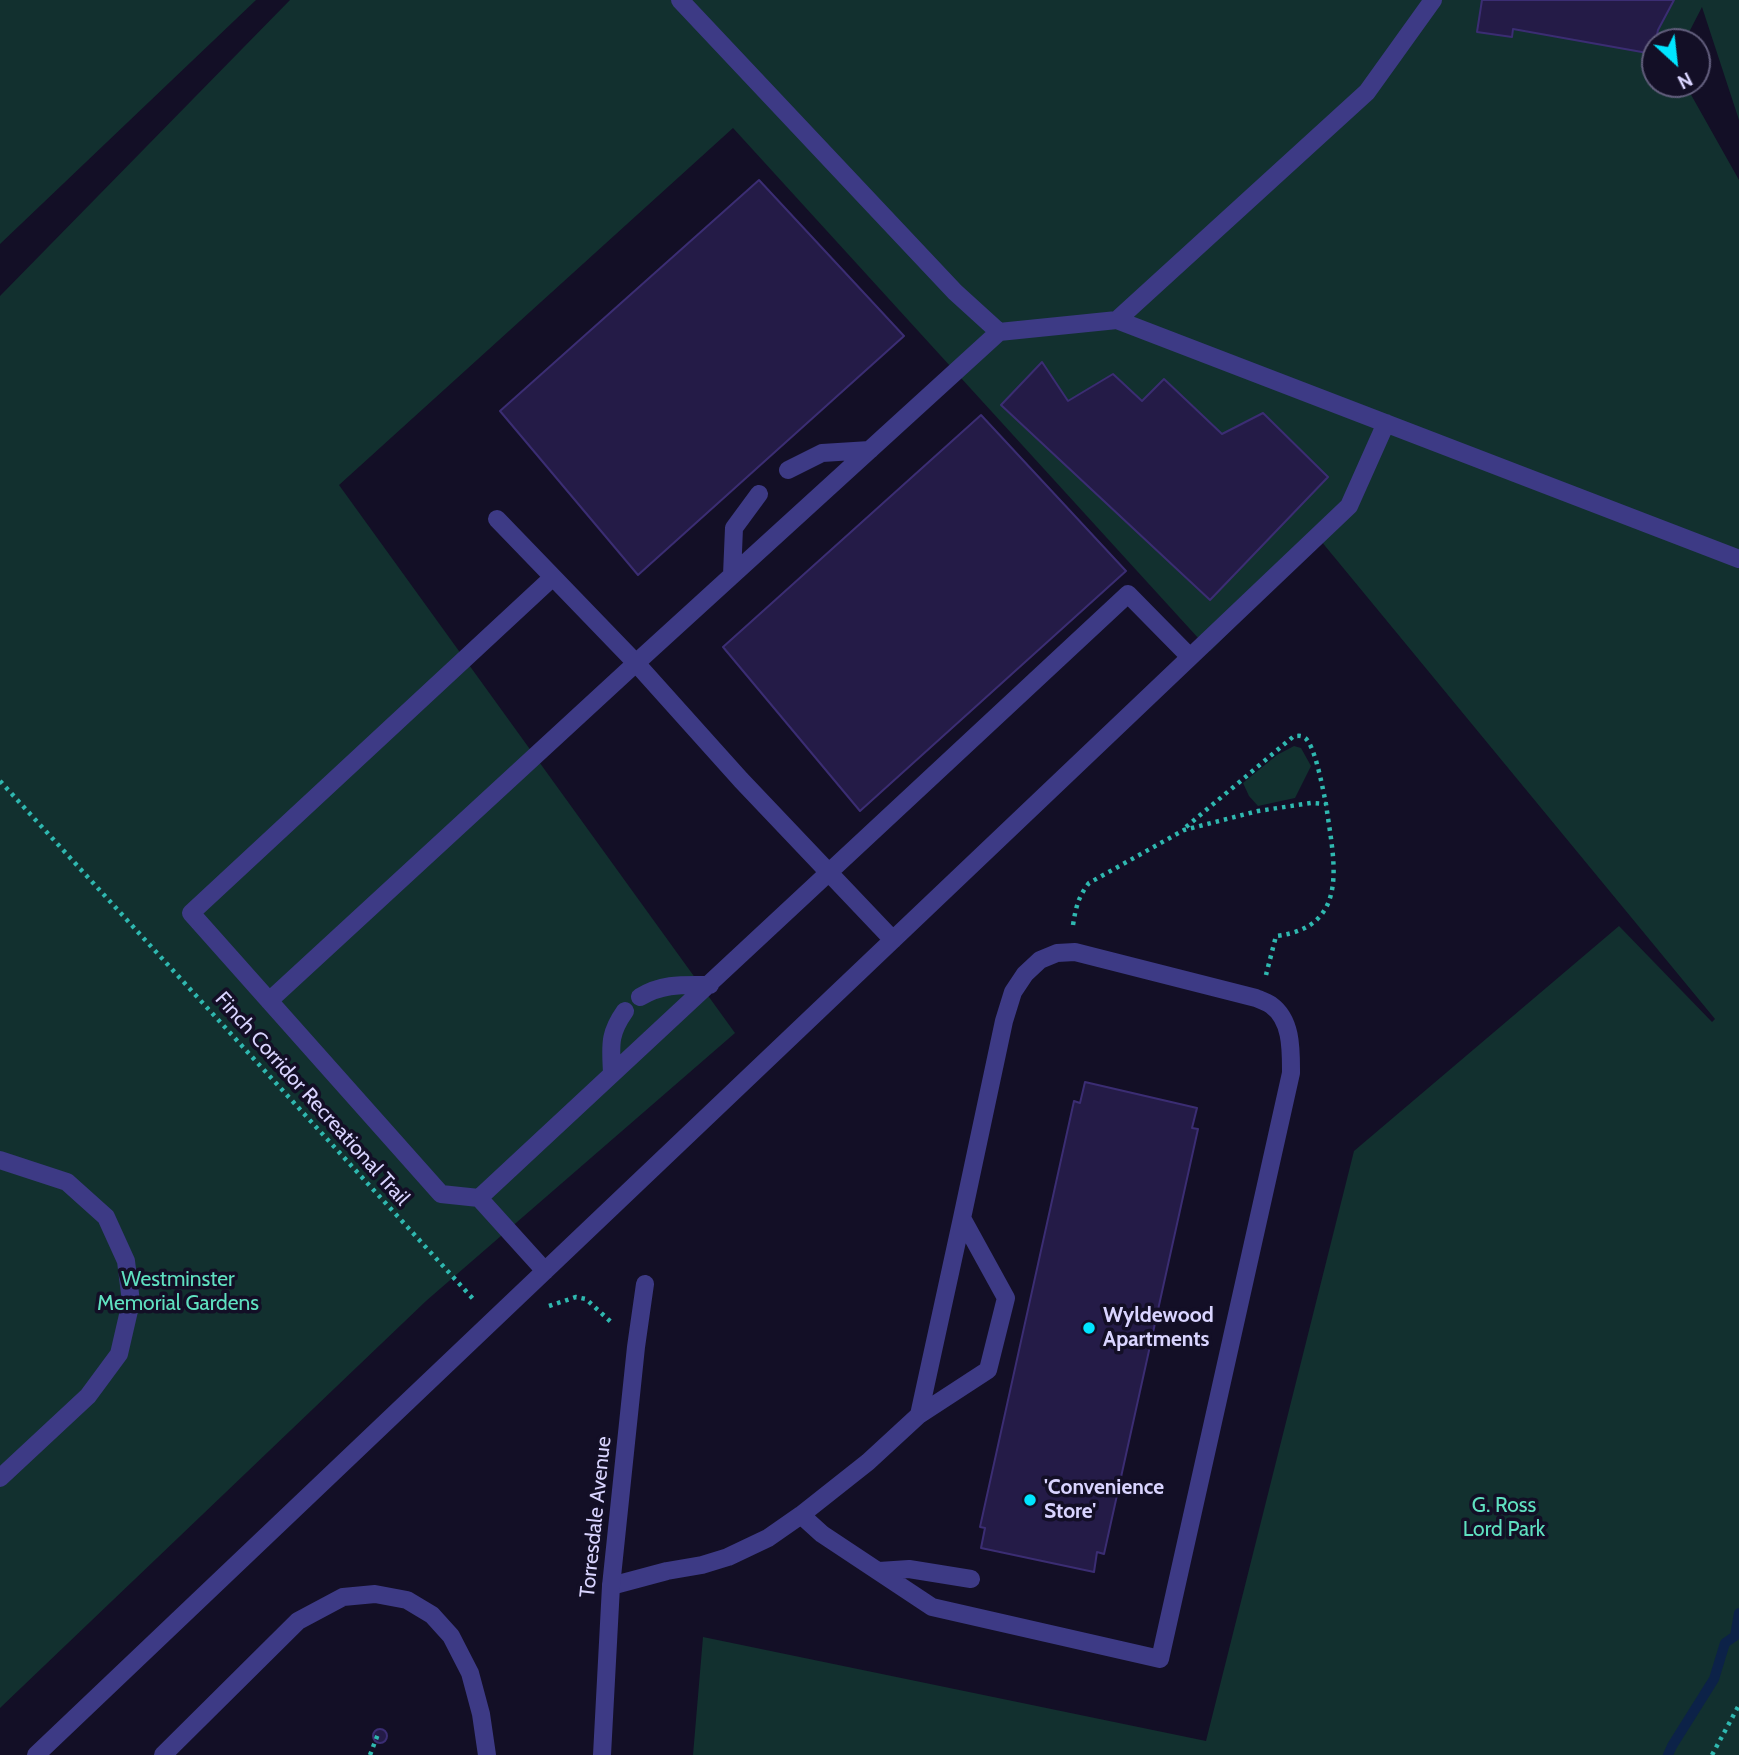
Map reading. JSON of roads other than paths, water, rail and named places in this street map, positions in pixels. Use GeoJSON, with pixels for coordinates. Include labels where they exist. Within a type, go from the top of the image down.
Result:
{"type":"FeatureCollection","features":[{"type":"Feature","properties":{"kind":"street"},"geometry":{"type":"LineString","coordinates":[[680,0],[955,292],[999,332]]}},
{"type":"Feature","properties":{"kind":"street"},"geometry":{"type":"LineString","coordinates":[[1117,320],[1367,92],[1433,0]]}},
{"type":"Feature","properties":{"kind":"street"},"geometry":{"type":"LineString","coordinates":[[269,1001],[999,332],[1117,320],[1739,559]]}},
{"type":"Feature","properties":{"kind":"street"},"geometry":{"type":"LineString","coordinates":[[36,1755],[1349,506],[1386,423]]}},
{"type":"Feature","properties":{"kind":"street"},"geometry":{"type":"LineString","coordinates":[[788,470],[822,453],[870,450]]}},
{"type":"Feature","properties":{"kind":"street"},"geometry":{"type":"LineString","coordinates":[[732,575],[734,528],[759,494]]}},
{"type":"Feature","properties":{"kind":"street"},"geometry":{"type":"LineString","coordinates":[[497,519],[636,663],[741,780],[893,940]]}},
{"type":"Feature","properties":{"kind":"street"},"geometry":{"type":"LineString","coordinates":[[545,1272],[479,1198],[440,1194],[191,914],[553,577]]}},
{"type":"Feature","properties":{"kind":"street"},"geometry":{"type":"LineString","coordinates":[[479,1198],[1128,594],[1190,657]]}},
{"type":"Feature","properties":{"kind":"street"},"geometry":{"type":"LineString","coordinates":[[801,1515],[822,1534],[932,1606],[1160,1659],[1291,1073],[1291,1045],[1283,1017],[1272,1005],[1256,998],[1075,952],[1057,953],[1040,960],[1026,974],[1013,992],[1004,1021],[919,1415]]}},
{"type":"Feature","properties":{"kind":"street"},"geometry":{"type":"LineString","coordinates":[[640,997],[653,989],[668,986],[710,985]]}},
{"type":"Feature","properties":{"kind":"street"},"geometry":{"type":"LineString","coordinates":[[612,1074],[611,1045],[615,1025],[625,1011]]}},
{"type":"Feature","properties":{"kind":"street"},"geometry":{"type":"LineString","coordinates":[[0,1160],[67,1182],[106,1217],[126,1261],[131,1302],[119,1354],[88,1396],[0,1478]]}},
{"type":"Feature","properties":{"kind":"street"},"geometry":{"type":"LineString","coordinates":[[611,1586],[702,1565],[728,1557],[768,1538],[868,1462],[919,1415],[988,1370],[1006,1298],[962,1218]]}},
{"type":"Feature","properties":{"kind":"street","name":"Torresdale Avenue"},"geometry":{"type":"LineString","coordinates":[[602,1755],[611,1586],[645,1284]]}},
{"type":"Feature","properties":{"kind":"street"},"geometry":{"type":"LineString","coordinates":[[879,1571],[909,1569],[971,1579]]}},
{"type":"Feature","properties":{"kind":"street"},"geometry":{"type":"LineString","coordinates":[[163,1755],[298,1621],[343,1597],[375,1594],[407,1600],[432,1615],[451,1636],[470,1673],[481,1714],[487,1755]]}},
{"type":"Feature","properties":{"kind":"waterway"},"geometry":{"type":"LineString","coordinates":[[1668,1755],[1714,1679],[1725,1643],[1735,1636],[1739,1613]]}},
{"type":"Feature","properties":{"kind":"place","name":"Wyldewood Apartments"},"geometry":{"type":"Point","coordinates":[1089,1328]}},
{"type":"Feature","properties":{"kind":"place","name":"'Convenience Store'"},"geometry":{"type":"Point","coordinates":[1030,1500]}},
{"type":"Feature","properties":{"kind":"park label","name":"Westminster Memorial Gardens"},"geometry":{"type":"Point","coordinates":[178,1292]}},
{"type":"Feature","properties":{"kind":"park label","name":"G. Ross Lord Park"},"geometry":{"type":"Point","coordinates":[1504,1518]}}]}
